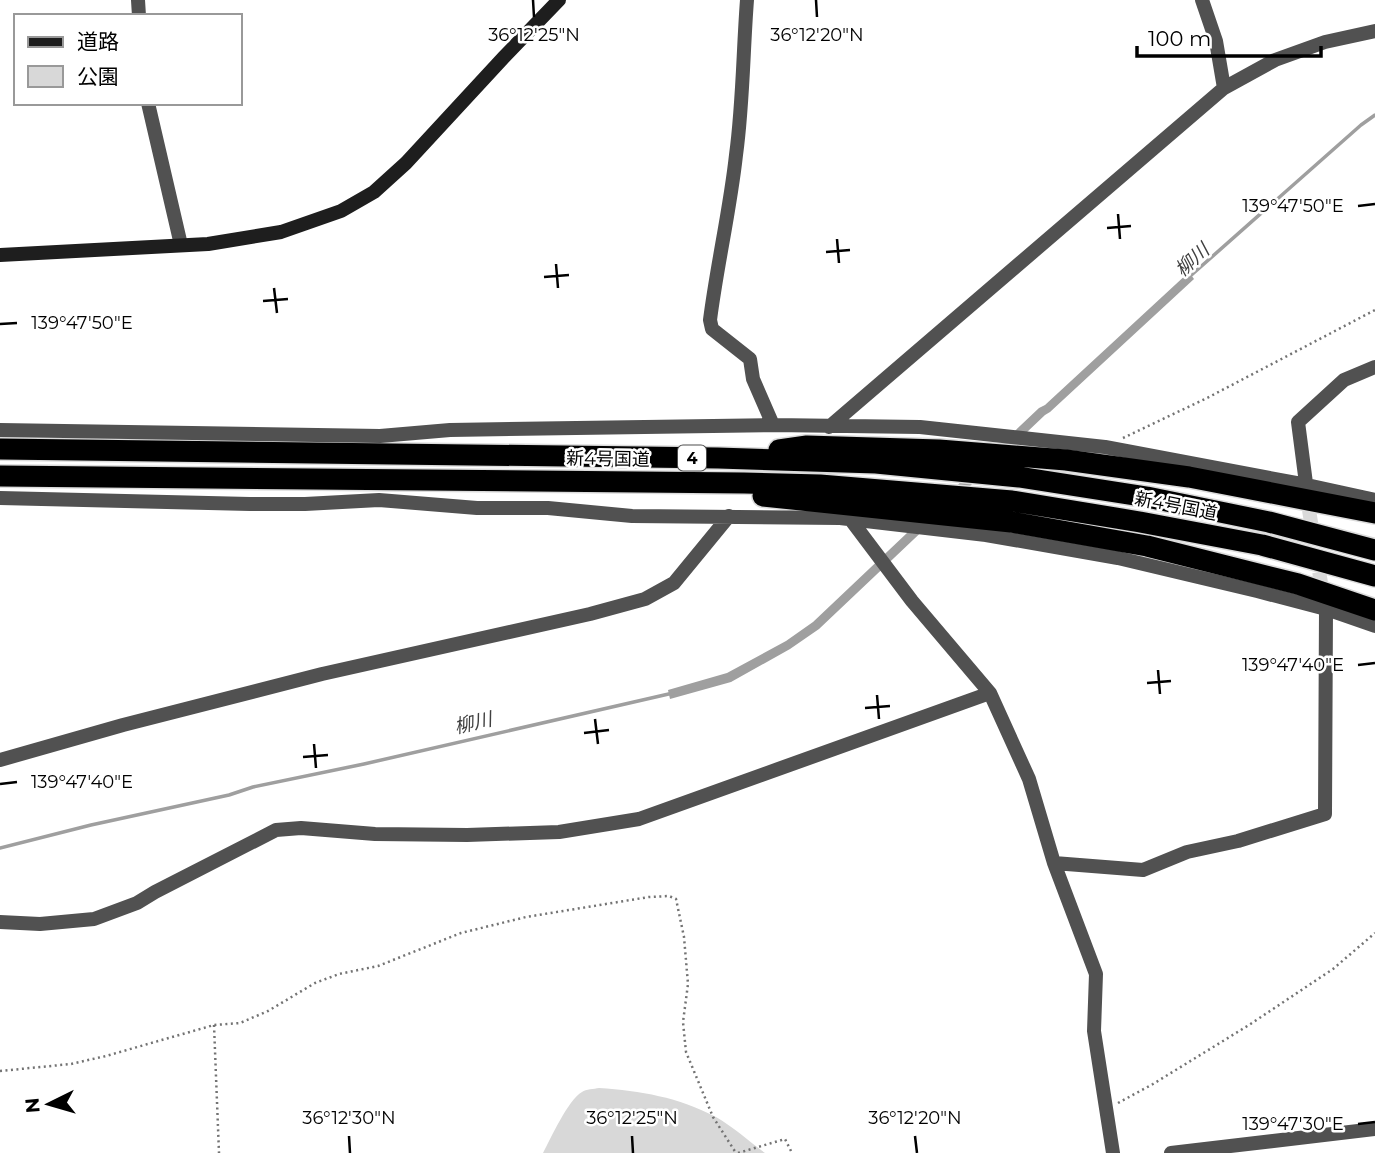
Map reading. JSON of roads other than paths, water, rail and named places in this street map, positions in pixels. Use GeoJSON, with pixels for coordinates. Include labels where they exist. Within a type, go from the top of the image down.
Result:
{"type":"FeatureCollection","features":[{"type":"Feature","properties":{"kind":"highway"},"geometry":{"type":"LineString","coordinates":[[718,458],[807,446],[939,450],[1066,460],[1189,477],[1375,513]]}},
{"type":"Feature","properties":{"kind":"highway","name":"新4号国道"},"geometry":{"type":"LineString","coordinates":[[0,449],[718,458],[876,463],[1019,477],[1147,497],[1269,522],[1375,550]]}},
{"type":"Feature","properties":{"kind":"highway","name":"新4号国道"},"geometry":{"type":"LineString","coordinates":[[0,476],[820,485],[1012,501],[1262,545],[1375,576]]}},
{"type":"Feature","properties":{"kind":"highway"},"geometry":{"type":"LineString","coordinates":[[647,482],[1011,522],[1147,546],[1298,584],[1324,595],[1375,610]]}},
{"type":"Feature","properties":{"kind":"street"},"geometry":{"type":"LineString","coordinates":[[0,255],[208,244],[281,232],[341,211],[374,192],[406,163],[559,0]]}},
{"type":"Feature","properties":{"kind":"street"},"geometry":{"type":"LineString","coordinates":[[747,0],[737,151],[710,320],[712,329],[750,359],[753,379],[773,425]]}},
{"type":"Feature","properties":{"kind":"street"},"geometry":{"type":"LineString","coordinates":[[1202,0],[1216,41],[1224,88]]}},
{"type":"Feature","properties":{"kind":"street"},"geometry":{"type":"LineString","coordinates":[[829,427],[1224,88],[1275,60],[1325,41],[1375,31]]}},
{"type":"Feature","properties":{"kind":"street"},"geometry":{"type":"LineString","coordinates":[[148,105],[181,245]]}},
{"type":"Feature","properties":{"kind":"street"},"geometry":{"type":"LineString","coordinates":[[1308,498],[1298,422],[1344,380],[1375,367]]}},
{"type":"Feature","properties":{"kind":"street"},"geometry":{"type":"LineString","coordinates":[[0,430],[380,436],[450,430],[773,425],[920,427],[1105,447],[1308,498],[1375,500]]}},
{"type":"Feature","properties":{"kind":"street"},"geometry":{"type":"LineString","coordinates":[[0,498],[250,504],[379,500],[477,508],[548,508],[632,516],[851,520],[986,535],[1118,558],[1257,591],[1324,595],[1375,626]]}},
{"type":"Feature","properties":{"kind":"street"},"geometry":{"type":"LineString","coordinates":[[0,760],[295,681],[645,599],[674,583],[729,516]]}},
{"type":"Feature","properties":{"kind":"street"},"geometry":{"type":"LineString","coordinates":[[851,520],[912,601],[990,693],[1029,779],[1054,863],[1096,974],[1094,1031],[1114,1153]]}},
{"type":"Feature","properties":{"kind":"street"},"geometry":{"type":"LineString","coordinates":[[1054,863],[1143,870],[1187,852],[1238,841],[1325,814],[1324,595]]}},
{"type":"Feature","properties":{"kind":"street"},"geometry":{"type":"LineString","coordinates":[[0,922],[40,924],[94,919],[137,903],[276,830],[301,828],[375,834],[467,835],[559,832],[639,819],[990,693]]}},
{"type":"Feature","properties":{"kind":"street"},"geometry":{"type":"LineString","coordinates":[[1171,1153],[1375,1129]]}},
{"type":"Feature","properties":{"kind":"waterway","name":"柳川"},"geometry":{"type":"LineString","coordinates":[[1188,278],[1375,115]]}},
{"type":"Feature","properties":{"kind":"waterway","name":"柳川"},"geometry":{"type":"LineString","coordinates":[[0,848],[229,795],[253,787],[673,693]]}},
{"type":"Feature","properties":{"kind":"tunnel"},"geometry":{"type":"LineString","coordinates":[[1309,510],[1321,583]]}}]}
